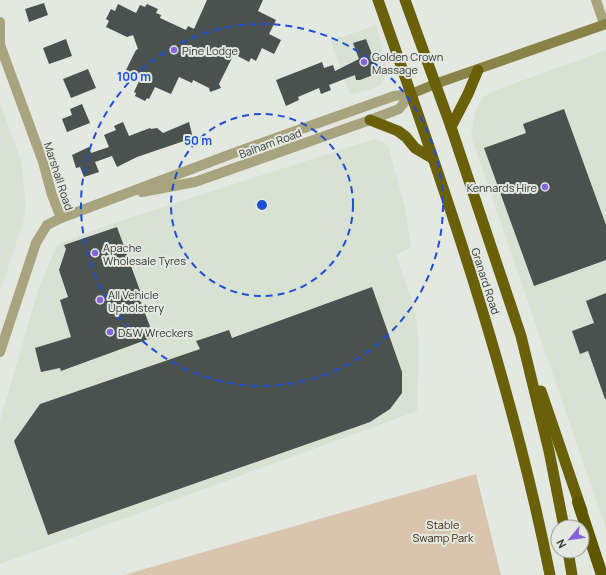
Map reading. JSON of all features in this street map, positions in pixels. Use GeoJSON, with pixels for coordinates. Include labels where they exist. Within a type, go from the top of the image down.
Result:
{"type":"FeatureCollection","features":[{"type":"Feature","properties":{"kind":"highway","name":"Granard Road"},"geometry":{"type":"LineString","coordinates":[[378,0],[412,94],[496,355],[518,433],[550,575]]}},
{"type":"Feature","properties":{"kind":"highway","name":"Granard Road"},"geometry":{"type":"LineString","coordinates":[[405,0],[451,127],[521,336],[562,519]]}},
{"type":"Feature","properties":{"kind":"highway"},"geometry":{"type":"LineString","coordinates":[[451,127],[468,94],[478,70]]}},
{"type":"Feature","properties":{"kind":"highway"},"geometry":{"type":"LineString","coordinates":[[370,120],[398,131],[406,137],[415,148],[432,158]]}},
{"type":"Feature","properties":{"kind":"highway"},"geometry":{"type":"LineString","coordinates":[[521,336],[602,575]]}},
{"type":"Feature","properties":{"kind":"highway"},"geometry":{"type":"LineString","coordinates":[[578,502],[606,575]]}},
{"type":"Feature","properties":{"kind":"highway"},"geometry":{"type":"LineString","coordinates":[[539,524],[544,575]]}},
{"type":"Feature","properties":{"kind":"highway"},"geometry":{"type":"LineString","coordinates":[[569,559],[572,575]]}},
{"type":"Feature","properties":{"kind":"main road","name":"Balham Road"},"geometry":{"type":"LineString","coordinates":[[412,94],[435,84],[605,24]]}},
{"type":"Feature","properties":{"kind":"street"},"geometry":{"type":"LineString","coordinates":[[596,0],[605,24]]}},
{"type":"Feature","properties":{"kind":"street","name":"Marshall Road"},"geometry":{"type":"LineString","coordinates":[[0,22],[0,44],[43,162],[52,195],[61,218],[47,225],[36,244],[0,352]]}},
{"type":"Feature","properties":{"kind":"street","name":"Balham Road"},"geometry":{"type":"LineString","coordinates":[[128,193],[195,182],[399,109],[412,94]]}},
{"type":"Feature","properties":{"kind":"street","name":"Balham Road"},"geometry":{"type":"LineString","coordinates":[[61,218],[227,155],[389,97],[412,94]]}},
{"type":"Feature","properties":{"kind":"shaded area"},"geometry":{"type":"Polygon","coordinates":[[[376,25],[387,68],[384,79],[380,86],[350,95],[331,41],[376,25]]]}},
{"type":"Feature","properties":{"kind":"shaded area"},"geometry":{"type":"Polygon","coordinates":[[[606,50],[606,529],[471,136],[475,112],[483,97],[496,90],[606,50]]]}},
{"type":"Feature","properties":{"kind":"shaded area"},"geometry":{"type":"Polygon","coordinates":[[[0,103],[21,160],[26,204],[23,223],[0,292],[0,103]]]}},
{"type":"Feature","properties":{"kind":"shaded area"},"geometry":{"type":"Polygon","coordinates":[[[374,139],[384,142],[388,146],[405,207],[411,247],[396,255],[413,303],[416,318],[419,346],[417,411],[0,564],[0,421],[39,287],[56,247],[63,242],[117,222],[374,139]]]}},
{"type":"Feature","properties":{"kind":"green space","name":"Stable Swamp Park"},"geometry":{"type":"Polygon","coordinates":[[[476,474],[501,575],[124,575],[476,474]]]}},
{"type":"Feature","properties":{"kind":"building","name":"Pine Lodge"},"geometry":{"type":"Polygon","coordinates":[[[207,0],[263,0],[258,11],[276,20],[269,34],[281,40],[274,54],[262,48],[256,61],[251,58],[249,62],[234,54],[219,84],[221,88],[210,92],[209,88],[193,80],[192,83],[179,77],[171,94],[155,87],[149,99],[147,98],[145,101],[135,96],[136,93],[134,92],[140,79],[125,72],[136,50],[138,49],[133,35],[127,37],[106,27],[109,21],[106,19],[111,9],[115,11],[118,4],[136,13],[140,5],[145,7],[147,4],[158,9],[156,13],[161,15],[160,18],[186,30],[188,26],[194,29],[207,0]]]}},
{"type":"Feature","properties":{"kind":"building"},"geometry":{"type":"Polygon","coordinates":[[[44,3],[48,15],[29,22],[25,9],[44,3]]]}},
{"type":"Feature","properties":{"kind":"building"},"geometry":{"type":"Polygon","coordinates":[[[66,39],[72,56],[49,64],[43,48],[66,39]]]}},
{"type":"Feature","properties":{"kind":"building"},"geometry":{"type":"Polygon","coordinates":[[[366,39],[376,65],[371,69],[373,75],[356,80],[355,75],[329,85],[331,90],[321,94],[319,88],[298,97],[299,100],[286,106],[276,80],[322,62],[324,68],[333,65],[335,71],[359,59],[353,43],[366,39]]]}},
{"type":"Feature","properties":{"kind":"building"},"geometry":{"type":"Polygon","coordinates":[[[88,69],[96,88],[71,98],[63,79],[88,69]]]}},
{"type":"Feature","properties":{"kind":"building"},"geometry":{"type":"Polygon","coordinates":[[[82,104],[90,123],[67,132],[62,119],[72,115],[70,109],[82,104]]]}},
{"type":"Feature","properties":{"kind":"building","name":"Kennards Hire"},"geometry":{"type":"Polygon","coordinates":[[[564,109],[606,225],[606,260],[534,286],[484,148],[526,133],[523,124],[564,109]]]}},
{"type":"Feature","properties":{"kind":"building"},"geometry":{"type":"Polygon","coordinates":[[[123,122],[129,136],[150,128],[157,128],[163,133],[189,122],[193,138],[137,157],[117,167],[112,156],[95,162],[99,172],[84,177],[80,167],[76,168],[72,155],[89,147],[91,153],[109,147],[104,135],[116,130],[114,126],[123,122]]]}},
{"type":"Feature","properties":{"kind":"building"},"geometry":{"type":"Polygon","coordinates":[[[117,227],[143,299],[140,300],[154,337],[61,371],[60,368],[41,372],[35,348],[71,337],[60,300],[68,297],[59,270],[66,249],[64,245],[117,227]]]}},
{"type":"Feature","properties":{"kind":"building"},"geometry":{"type":"Polygon","coordinates":[[[372,287],[402,372],[402,393],[390,409],[370,422],[48,535],[14,441],[40,404],[200,349],[196,341],[229,330],[232,338],[372,287]]]}},
{"type":"Feature","properties":{"kind":"building"},"geometry":{"type":"Polygon","coordinates":[[[606,293],[605,399],[588,351],[580,354],[572,331],[594,323],[586,301],[606,293]]]}},
{"type":"Feature","properties":{"kind":"place","name":"Pine Lodge"},"geometry":{"type":"Point","coordinates":[174,50]}},
{"type":"Feature","properties":{"kind":"place","name":"Golden Crown Massage"},"geometry":{"type":"Point","coordinates":[364,62]}},
{"type":"Feature","properties":{"kind":"place","name":"Kennards Hire"},"geometry":{"type":"Point","coordinates":[545,187]}},
{"type":"Feature","properties":{"kind":"place","name":"Apache Wholesale Tyres"},"geometry":{"type":"Point","coordinates":[95,253]}},
{"type":"Feature","properties":{"kind":"place","name":"All Vehicle Upholstery"},"geometry":{"type":"Point","coordinates":[100,300]}},
{"type":"Feature","properties":{"kind":"place","name":"D&W Wreckers"},"geometry":{"type":"Point","coordinates":[110,332]}}]}
